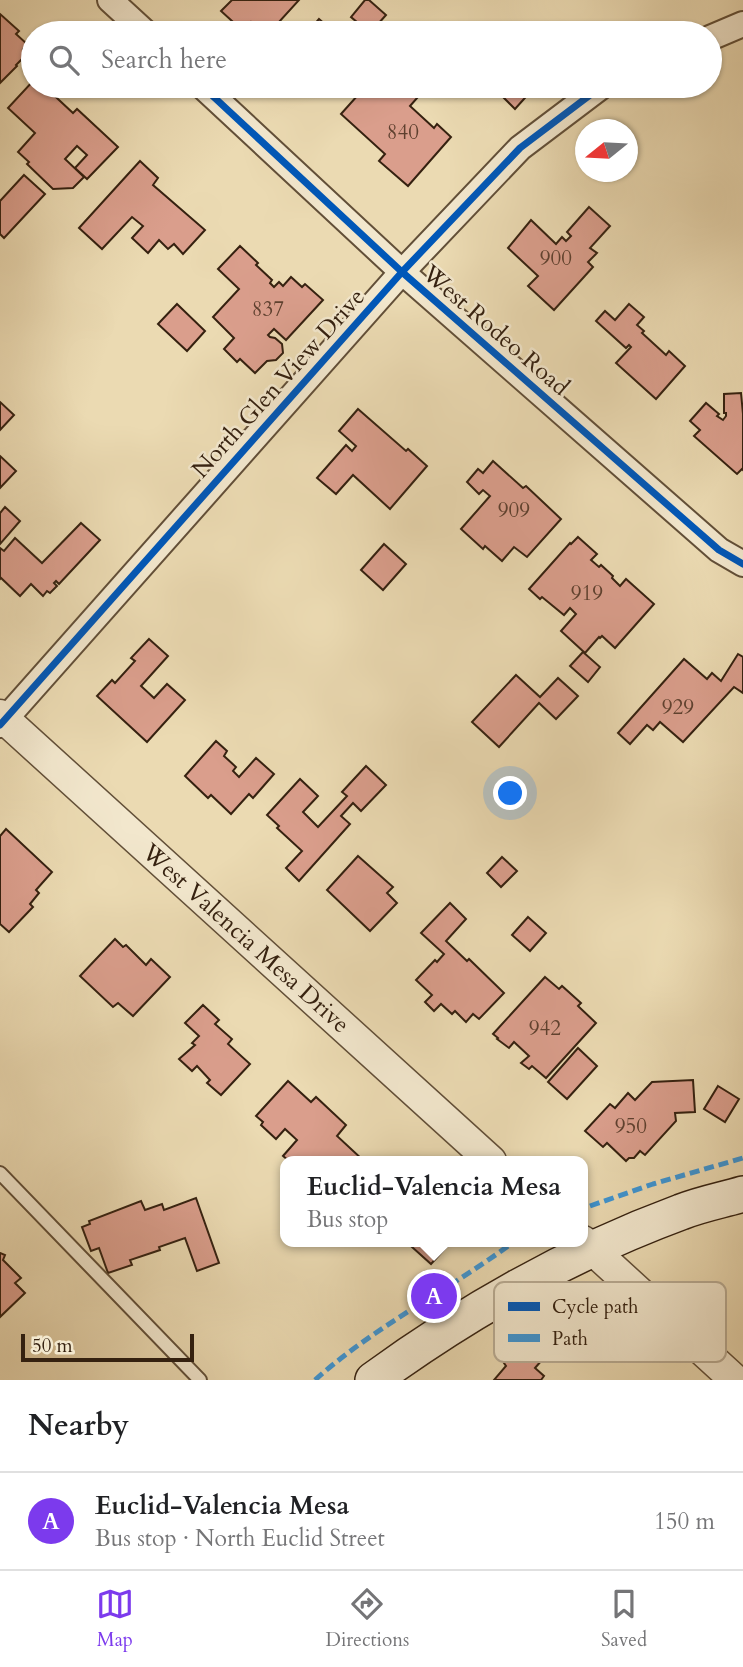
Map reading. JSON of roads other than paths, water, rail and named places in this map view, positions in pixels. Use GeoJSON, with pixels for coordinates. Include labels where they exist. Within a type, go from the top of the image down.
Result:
{"type":"FeatureCollection","features":[{"type":"Feature","properties":{"kind":"main road"},"geometry":{"type":"LineString","coordinates":[[588,1244],[743,1194]]}},
{"type":"Feature","properties":{"kind":"main road"},"geometry":{"type":"LineString","coordinates":[[524,1282],[582,1247]]}},
{"type":"Feature","properties":{"kind":"main road"},"geometry":{"type":"LineString","coordinates":[[373,1380],[454,1323],[494,1300]]}},
{"type":"Feature","properties":{"kind":"street"},"geometry":{"type":"LineString","coordinates":[[110,0],[133,21]]}},
{"type":"Feature","properties":{"kind":"street"},"geometry":{"type":"LineString","coordinates":[[722,32],[743,24]]}},
{"type":"Feature","properties":{"kind":"street","name":"West Rodeo Road"},"geometry":{"type":"LineString","coordinates":[[215,98],[402,272],[719,550],[743,564]]}},
{"type":"Feature","properties":{"kind":"street","name":"North Glen View Drive"},"geometry":{"type":"LineString","coordinates":[[2,719],[402,272],[520,148],[587,98]]}},
{"type":"Feature","properties":{"kind":"street","name":"West Valencia Mesa Drive"},"geometry":{"type":"LineString","coordinates":[[2,719],[485,1156]]}},
{"type":"Feature","properties":{"kind":"street"},"geometry":{"type":"LineString","coordinates":[[588,1245],[628,1282]]}},
{"type":"Feature","properties":{"kind":"street"},"geometry":{"type":"LineString","coordinates":[[715,1362],[735,1380]]}},
{"type":"Feature","properties":{"kind":"lane"},"geometry":{"type":"LineString","coordinates":[[0,1173],[200,1380]]}},
{"type":"Feature","properties":{"kind":"place","name":"Euclid-Valencia Mesa"},"geometry":{"type":"Point","coordinates":[434,1296]}}]}
